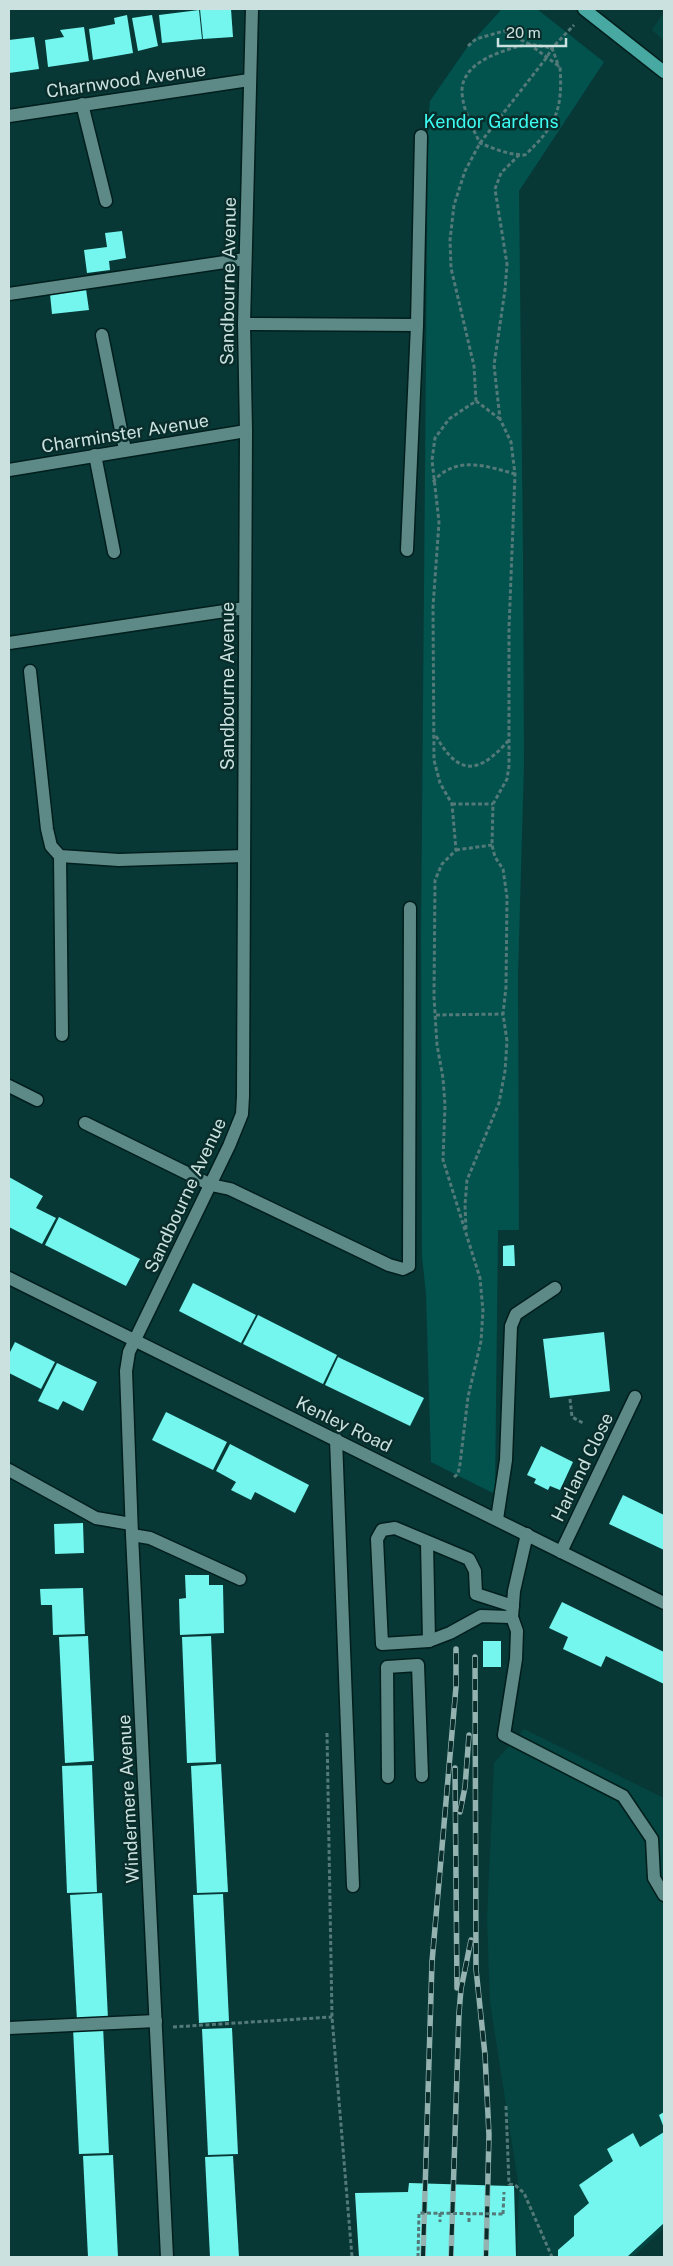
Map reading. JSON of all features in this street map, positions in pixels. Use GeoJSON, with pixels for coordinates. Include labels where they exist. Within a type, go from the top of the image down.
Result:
{"type":"FeatureCollection","features":[{"type":"Feature","properties":{"kind":"main road"},"geometry":{"type":"LineString","coordinates":[[584,9],[664,72]]}},
{"type":"Feature","properties":{"kind":"street","name":"Sandbourne Avenue"},"geometry":{"type":"LineString","coordinates":[[135,1340],[229,1146],[242,1114],[246,431],[244,324],[252,9]]}},
{"type":"Feature","properties":{"kind":"street","name":"Charnwood Avenue"},"geometry":{"type":"LineString","coordinates":[[9,116],[249,80]]}},
{"type":"Feature","properties":{"kind":"street"},"geometry":{"type":"LineString","coordinates":[[82,104],[106,201]]}},
{"type":"Feature","properties":{"kind":"street"},"geometry":{"type":"LineString","coordinates":[[407,550],[417,325],[421,136]]}},
{"type":"Feature","properties":{"kind":"street"},"geometry":{"type":"LineString","coordinates":[[9,294],[245,259]]}},
{"type":"Feature","properties":{"kind":"street"},"geometry":{"type":"LineString","coordinates":[[244,324],[417,325]]}},
{"type":"Feature","properties":{"kind":"street"},"geometry":{"type":"LineString","coordinates":[[102,335],[125,450]]}},
{"type":"Feature","properties":{"kind":"street","name":"Charminster Avenue"},"geometry":{"type":"LineString","coordinates":[[9,470],[246,431]]}},
{"type":"Feature","properties":{"kind":"street"},"geometry":{"type":"LineString","coordinates":[[95,455],[114,552]]}},
{"type":"Feature","properties":{"kind":"street"},"geometry":{"type":"LineString","coordinates":[[9,643],[245,608]]}},
{"type":"Feature","properties":{"kind":"street"},"geometry":{"type":"LineString","coordinates":[[30,671],[47,829],[50,846],[60,856],[119,860],[244,856]]}},
{"type":"Feature","properties":{"kind":"street"},"geometry":{"type":"LineString","coordinates":[[60,856],[62,1035]]}},
{"type":"Feature","properties":{"kind":"street"},"geometry":{"type":"LineString","coordinates":[[85,1123],[211,1184],[230,1189],[389,1265],[403,1268],[409,1266],[410,908]]}},
{"type":"Feature","properties":{"kind":"street"},"geometry":{"type":"LineString","coordinates":[[9,1086],[37,1100]]}},
{"type":"Feature","properties":{"kind":"street","name":"Kenley Road"},"geometry":{"type":"LineString","coordinates":[[9,1278],[664,1602]]}},
{"type":"Feature","properties":{"kind":"street"},"geometry":{"type":"LineString","coordinates":[[497,1519],[506,1460],[511,1326],[516,1314],[555,1288]]}},
{"type":"Feature","properties":{"kind":"street","name":"Windermere Avenue"},"geometry":{"type":"LineString","coordinates":[[135,1340],[129,1352],[126,1372],[167,2257]]}},
{"type":"Feature","properties":{"kind":"street","name":"Harland Close"},"geometry":{"type":"LineString","coordinates":[[561,1552],[635,1397]]}},
{"type":"Feature","properties":{"kind":"street"},"geometry":{"type":"LineString","coordinates":[[336,1439],[353,1886]]}},
{"type":"Feature","properties":{"kind":"street"},"geometry":{"type":"LineString","coordinates":[[9,1470],[96,1518],[132,1529],[240,1579]]}},
{"type":"Feature","properties":{"kind":"street"},"geometry":{"type":"LineString","coordinates":[[395,1528],[469,1560],[475,1571],[476,1594],[513,1612],[481,1616],[429,1641],[382,1644],[377,1540],[382,1530],[395,1528]]}},
{"type":"Feature","properties":{"kind":"street"},"geometry":{"type":"LineString","coordinates":[[527,1534],[514,1591],[513,1612],[518,1631],[516,1659],[504,1735],[624,1796],[652,1840],[654,1878],[664,1896]]}},
{"type":"Feature","properties":{"kind":"street"},"geometry":{"type":"LineString","coordinates":[[427,1542],[429,1641]]}},
{"type":"Feature","properties":{"kind":"street"},"geometry":{"type":"LineString","coordinates":[[388,1777],[387,1667],[418,1666],[422,1776]]}},
{"type":"Feature","properties":{"kind":"street"},"geometry":{"type":"LineString","coordinates":[[9,2028],[156,2022]]}},
{"type":"Feature","properties":{"kind":"path"},"geometry":{"type":"LineString","coordinates":[[500,419],[476,401],[474,366],[451,268],[450,240],[454,204],[465,171],[480,143],[552,48],[574,25]]}},
{"type":"Feature","properties":{"kind":"path"},"geometry":{"type":"LineString","coordinates":[[468,46],[476,39],[504,31],[529,44],[560,67]]}},
{"type":"Feature","properties":{"kind":"path"},"geometry":{"type":"LineString","coordinates":[[529,44],[552,48],[560,67],[562,93],[557,116],[539,142],[526,155],[494,149],[480,143],[467,114],[463,98],[462,91],[467,76],[479,63],[500,51],[529,44]]}},
{"type":"Feature","properties":{"kind":"path"},"geometry":{"type":"LineString","coordinates":[[467,1236],[465,1205],[467,1180],[499,1103],[505,1071],[507,1041],[502,1014],[506,987],[507,897],[503,869],[495,857],[492,845],[493,804],[507,779],[509,766],[509,628],[515,474],[511,442],[500,419],[494,365],[507,264],[495,189],[501,173],[519,155]]}},
{"type":"Feature","properties":{"kind":"path"},"geometry":{"type":"LineString","coordinates":[[456,850],[452,804],[440,784],[434,760],[433,607],[439,522],[432,460],[435,438],[449,419],[476,401]]}},
{"type":"Feature","properties":{"kind":"path"},"geometry":{"type":"LineString","coordinates":[[433,482],[440,473],[453,466],[472,463],[515,474]]}},
{"type":"Feature","properties":{"kind":"path"},"geometry":{"type":"LineString","coordinates":[[435,734],[446,753],[455,762],[471,767],[486,762],[509,740]]}},
{"type":"Feature","properties":{"kind":"path"},"geometry":{"type":"LineString","coordinates":[[452,804],[493,804]]}},
{"type":"Feature","properties":{"kind":"path"},"geometry":{"type":"LineString","coordinates":[[454,1477],[458,1474],[460,1464],[468,1397],[481,1341],[483,1311],[480,1278],[443,1160],[445,1106],[443,1078],[437,1045],[434,982],[435,880],[442,864],[456,850],[492,845]]}},
{"type":"Feature","properties":{"kind":"path"},"geometry":{"type":"LineString","coordinates":[[436,1015],[502,1014]]}},
{"type":"Feature","properties":{"kind":"path"},"geometry":{"type":"LineString","coordinates":[[570,1399],[572,1417],[583,1423]]}},
{"type":"Feature","properties":{"kind":"path"},"geometry":{"type":"LineString","coordinates":[[327,1730],[332,2017],[352,2257]]}},
{"type":"Feature","properties":{"kind":"path"},"geometry":{"type":"LineString","coordinates":[[156,2022],[173,2028],[332,2017]]}},
{"type":"Feature","properties":{"kind":"path"},"geometry":{"type":"LineString","coordinates":[[506,2106],[509,2184],[515,2185],[524,2192],[552,2257]]}},
{"type":"Feature","properties":{"kind":"path"},"geometry":{"type":"LineString","coordinates":[[418,2257],[419,2213],[503,2214],[504,2192]]}},
{"type":"Feature","properties":{"kind":"path"},"geometry":{"type":"LineString","coordinates":[[440,2213],[440,2222]]}},
{"type":"Feature","properties":{"kind":"path"},"geometry":{"type":"LineString","coordinates":[[469,2213],[469,2222]]}},
{"type":"Feature","properties":{"kind":"shaded area"},"geometry":{"type":"Polygon","coordinates":[[[664,12],[664,41],[652,30],[664,12]]]}},
{"type":"Feature","properties":{"kind":"shaded area"},"geometry":{"type":"Polygon","coordinates":[[[524,1729],[664,1798],[664,2228],[633,2257],[517,2257],[519,2189],[490,2002],[487,1919],[494,1763],[524,1729]]]}},
{"type":"Feature","properties":{"kind":"green space","name":"Kendor Gardens"},"geometry":{"type":"Polygon","coordinates":[[[502,9],[537,9],[604,62],[519,191],[524,764],[518,975],[519,1230],[498,1230],[495,1494],[431,1462],[426,1294],[422,1256],[421,937],[428,121],[430,101],[468,46],[502,9]]]}},
{"type":"Feature","properties":{"kind":"building"},"geometry":{"type":"Polygon","coordinates":[[[200,9],[231,9],[233,37],[203,39],[200,9]]]}},
{"type":"Feature","properties":{"kind":"building"},"geometry":{"type":"Polygon","coordinates":[[[199,10],[202,39],[162,43],[159,15],[199,10]]]}},
{"type":"Feature","properties":{"kind":"building"},"geometry":{"type":"Polygon","coordinates":[[[127,15],[133,53],[93,60],[89,29],[115,24],[114,18],[127,15]]]}},
{"type":"Feature","properties":{"kind":"building"},"geometry":{"type":"Polygon","coordinates":[[[152,15],[158,46],[138,51],[132,18],[152,15]]]}},
{"type":"Feature","properties":{"kind":"building"},"geometry":{"type":"Polygon","coordinates":[[[84,27],[89,61],[48,67],[45,40],[64,37],[60,30],[84,27]]]}},
{"type":"Feature","properties":{"kind":"building"},"geometry":{"type":"Polygon","coordinates":[[[34,37],[39,69],[9,73],[9,40],[34,37]]]}},
{"type":"Feature","properties":{"kind":"building"},"geometry":{"type":"Polygon","coordinates":[[[122,231],[126,258],[109,261],[110,270],[87,273],[84,250],[107,247],[105,233],[122,231]]]}},
{"type":"Feature","properties":{"kind":"building"},"geometry":{"type":"Polygon","coordinates":[[[86,289],[89,310],[52,314],[50,294],[86,289]]]}},
{"type":"Feature","properties":{"kind":"building"},"geometry":{"type":"Polygon","coordinates":[[[9,1177],[43,1196],[36,1208],[56,1218],[42,1244],[9,1227],[9,1177]]]}},
{"type":"Feature","properties":{"kind":"building"},"geometry":{"type":"Polygon","coordinates":[[[59,1217],[140,1259],[126,1286],[45,1245],[59,1217]]]}},
{"type":"Feature","properties":{"kind":"building"},"geometry":{"type":"Polygon","coordinates":[[[514,1245],[515,1266],[503,1266],[503,1246],[514,1245]]]}},
{"type":"Feature","properties":{"kind":"building"},"geometry":{"type":"Polygon","coordinates":[[[193,1283],[256,1315],[241,1343],[179,1311],[193,1283]]]}},
{"type":"Feature","properties":{"kind":"building"},"geometry":{"type":"Polygon","coordinates":[[[258,1315],[337,1355],[323,1384],[243,1344],[258,1315]]]}},
{"type":"Feature","properties":{"kind":"building"},"geometry":{"type":"Polygon","coordinates":[[[604,1332],[610,1391],[550,1398],[543,1339],[604,1332]]]}},
{"type":"Feature","properties":{"kind":"building"},"geometry":{"type":"Polygon","coordinates":[[[15,1342],[55,1362],[41,1389],[9,1373],[9,1354],[15,1342]]]}},
{"type":"Feature","properties":{"kind":"building"},"geometry":{"type":"Polygon","coordinates":[[[338,1357],[424,1398],[410,1426],[325,1385],[338,1357]]]}},
{"type":"Feature","properties":{"kind":"building"},"geometry":{"type":"Polygon","coordinates":[[[57,1363],[97,1382],[83,1411],[63,1401],[58,1410],[38,1401],[57,1363]]]}},
{"type":"Feature","properties":{"kind":"building"},"geometry":{"type":"Polygon","coordinates":[[[166,1412],[227,1442],[213,1470],[152,1440],[166,1412]]]}},
{"type":"Feature","properties":{"kind":"building"},"geometry":{"type":"Polygon","coordinates":[[[230,1444],[309,1485],[295,1513],[255,1492],[251,1500],[231,1490],[236,1482],[216,1471],[230,1444]]]}},
{"type":"Feature","properties":{"kind":"building"},"geometry":{"type":"Polygon","coordinates":[[[541,1446],[573,1462],[560,1490],[550,1486],[548,1490],[534,1483],[536,1479],[527,1475],[541,1446]]]}},
{"type":"Feature","properties":{"kind":"building"},"geometry":{"type":"Polygon","coordinates":[[[623,1495],[664,1515],[664,1550],[609,1524],[623,1495]]]}},
{"type":"Feature","properties":{"kind":"building"},"geometry":{"type":"Polygon","coordinates":[[[83,1523],[84,1553],[55,1554],[54,1524],[83,1523]]]}},
{"type":"Feature","properties":{"kind":"building"},"geometry":{"type":"Polygon","coordinates":[[[185,1575],[209,1575],[209,1585],[223,1585],[224,1633],[180,1635],[179,1599],[186,1598],[185,1575]]]}},
{"type":"Feature","properties":{"kind":"building"},"geometry":{"type":"Polygon","coordinates":[[[83,1588],[85,1634],[53,1635],[52,1605],[41,1605],[40,1589],[83,1588]]]}},
{"type":"Feature","properties":{"kind":"building"},"geometry":{"type":"Polygon","coordinates":[[[562,1602],[664,1652],[664,1684],[606,1656],[601,1667],[563,1649],[568,1637],[549,1628],[562,1602]]]}},
{"type":"Feature","properties":{"kind":"building"},"geometry":{"type":"Polygon","coordinates":[[[88,1636],[94,1761],[65,1763],[59,1637],[88,1636]]]}},
{"type":"Feature","properties":{"kind":"building"},"geometry":{"type":"Polygon","coordinates":[[[211,1636],[216,1762],[187,1763],[182,1637],[211,1636]]]}},
{"type":"Feature","properties":{"kind":"building"},"geometry":{"type":"Polygon","coordinates":[[[483,1641],[501,1641],[501,1667],[483,1667],[483,1641]]]}},
{"type":"Feature","properties":{"kind":"building"},"geometry":{"type":"Polygon","coordinates":[[[221,1764],[228,1892],[197,1893],[191,1766],[221,1764]]]}},
{"type":"Feature","properties":{"kind":"building"},"geometry":{"type":"Polygon","coordinates":[[[92,1765],[97,1892],[67,1893],[62,1766],[92,1765]]]}},
{"type":"Feature","properties":{"kind":"building"},"geometry":{"type":"Polygon","coordinates":[[[102,1893],[108,2019],[77,2021],[70,1895],[102,1893]]]}},
{"type":"Feature","properties":{"kind":"building"},"geometry":{"type":"Polygon","coordinates":[[[223,1894],[229,2021],[199,2023],[193,1895],[223,1894]]]}},
{"type":"Feature","properties":{"kind":"building"},"geometry":{"type":"Polygon","coordinates":[[[103,2026],[109,2153],[79,2154],[73,2028],[103,2026]]]}},
{"type":"Feature","properties":{"kind":"building"},"geometry":{"type":"Polygon","coordinates":[[[232,2028],[238,2154],[208,2155],[202,2029],[232,2028]]]}},
{"type":"Feature","properties":{"kind":"building"},"geometry":{"type":"Polygon","coordinates":[[[664,2112],[664,2128],[659,2115],[664,2112]]]}},
{"type":"Feature","properties":{"kind":"building"},"geometry":{"type":"Polygon","coordinates":[[[664,2132],[664,2223],[627,2257],[558,2257],[558,2250],[574,2236],[574,2216],[589,2203],[579,2185],[613,2161],[607,2149],[633,2133],[640,2147],[664,2132]]]}},
{"type":"Feature","properties":{"kind":"building"},"geometry":{"type":"Polygon","coordinates":[[[113,2155],[118,2257],[88,2257],[83,2156],[113,2155]]]}},
{"type":"Feature","properties":{"kind":"building"},"geometry":{"type":"Polygon","coordinates":[[[233,2156],[239,2257],[210,2257],[205,2157],[233,2156]]]}},
{"type":"Feature","properties":{"kind":"building"},"geometry":{"type":"Polygon","coordinates":[[[409,2183],[514,2186],[516,2257],[359,2257],[355,2193],[408,2192],[409,2183]]]}},
{"type":"Feature","properties":{"kind":"railway"},"geometry":{"type":"LineString","coordinates":[[423,2257],[432,1962],[456,1687],[456,1649]]}},
{"type":"Feature","properties":{"kind":"railway"},"geometry":{"type":"LineString","coordinates":[[475,1657],[476,1969],[485,2055],[489,2135],[486,2257]]}},
{"type":"Feature","properties":{"kind":"railway"},"geometry":{"type":"LineString","coordinates":[[460,1812],[465,1787],[469,1735]]}},
{"type":"Feature","properties":{"kind":"railway"},"geometry":{"type":"LineString","coordinates":[[455,1768],[457,1988]]}},
{"type":"Feature","properties":{"kind":"railway"},"geometry":{"type":"LineString","coordinates":[[451,2257],[459,2013],[461,1989],[471,1940]]}}]}
